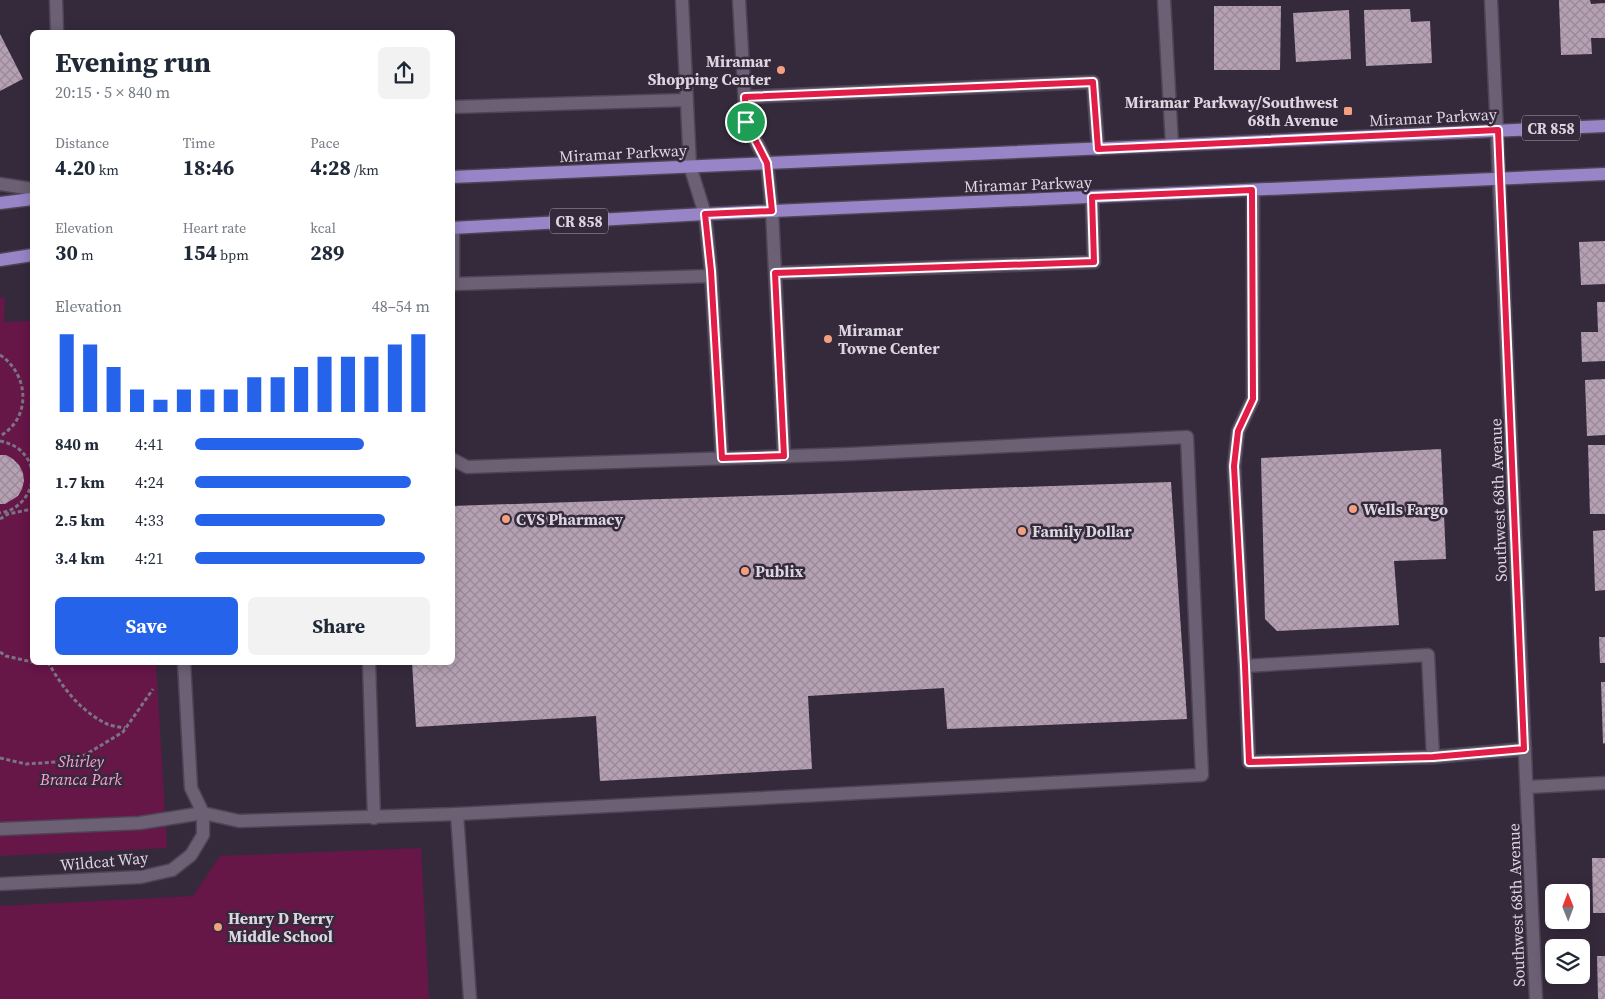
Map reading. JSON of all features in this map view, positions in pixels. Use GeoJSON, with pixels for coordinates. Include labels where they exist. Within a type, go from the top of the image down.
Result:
{"type":"FeatureCollection","features":[{"type":"Feature","properties":{"kind":"main road","name":"Miramar Parkway"},"geometry":{"type":"LineString","coordinates":[[455,177],[1605,126]]}},
{"type":"Feature","properties":{"kind":"main road","name":"Miramar Parkway"},"geometry":{"type":"LineString","coordinates":[[455,228],[705,214],[1605,174]]}},
{"type":"Feature","properties":{"kind":"main road"},"geometry":{"type":"LineString","coordinates":[[0,203],[30,200]]}},
{"type":"Feature","properties":{"kind":"main road"},"geometry":{"type":"LineString","coordinates":[[0,260],[30,255]]}},
{"type":"Feature","properties":{"kind":"street"},"geometry":{"type":"LineString","coordinates":[[56,0],[57,30]]}},
{"type":"Feature","properties":{"kind":"street"},"geometry":{"type":"LineString","coordinates":[[682,0],[690,166],[705,214],[711,276],[722,458]]}},
{"type":"Feature","properties":{"kind":"street"},"geometry":{"type":"LineString","coordinates":[[739,0],[746,122],[767,163],[772,211],[784,456]]}},
{"type":"Feature","properties":{"kind":"street"},"geometry":{"type":"LineString","coordinates":[[1164,0],[1172,146]]}},
{"type":"Feature","properties":{"kind":"street","name":"Southwest 68th Avenue"},"geometry":{"type":"LineString","coordinates":[[1492,0],[1536,999]]}},
{"type":"Feature","properties":{"kind":"street"},"geometry":{"type":"LineString","coordinates":[[745,97],[1093,82],[1098,149]]}},
{"type":"Feature","properties":{"kind":"street"},"geometry":{"type":"LineString","coordinates":[[455,107],[686,100]]}},
{"type":"Feature","properties":{"kind":"street"},"geometry":{"type":"LineString","coordinates":[[0,184],[30,189]]}},
{"type":"Feature","properties":{"kind":"street"},"geometry":{"type":"LineString","coordinates":[[1252,190],[1253,399],[1238,431],[1234,466],[1249,762],[1433,757],[1524,749]]}},
{"type":"Feature","properties":{"kind":"street"},"geometry":{"type":"LineString","coordinates":[[775,273],[1094,262],[1092,197]]}},
{"type":"Feature","properties":{"kind":"street"},"geometry":{"type":"LineString","coordinates":[[455,284],[711,276]]}},
{"type":"Feature","properties":{"kind":"street"},"geometry":{"type":"LineString","coordinates":[[0,829],[140,824],[203,813],[239,821],[374,818],[1202,775],[1187,437],[784,456],[467,467],[455,461]]}},
{"type":"Feature","properties":{"kind":"street"},"geometry":{"type":"LineString","coordinates":[[1245,666],[1428,655],[1433,757]]}},
{"type":"Feature","properties":{"kind":"street"},"geometry":{"type":"LineString","coordinates":[[184,665],[191,788],[203,813]]}},
{"type":"Feature","properties":{"kind":"street"},"geometry":{"type":"LineString","coordinates":[[369,665],[374,818]]}},
{"type":"Feature","properties":{"kind":"street"},"geometry":{"type":"LineString","coordinates":[[1528,787],[1605,783]]}},
{"type":"Feature","properties":{"kind":"street","name":"Wildcat Way"},"geometry":{"type":"LineString","coordinates":[[0,884],[141,877],[172,870],[190,855],[203,835],[203,813]]}},
{"type":"Feature","properties":{"kind":"street"},"geometry":{"type":"LineString","coordinates":[[458,814],[470,999]]}},
{"type":"Feature","properties":{"kind":"path"},"geometry":{"type":"LineString","coordinates":[[0,355],[8,360],[18,373],[23,389],[22,406],[16,421],[0,436]]}},
{"type":"Feature","properties":{"kind":"path"},"geometry":{"type":"LineString","coordinates":[[0,441],[11,444],[21,451],[30,466]]}},
{"type":"Feature","properties":{"kind":"path"},"geometry":{"type":"LineString","coordinates":[[0,520],[27,497],[30,490]]}},
{"type":"Feature","properties":{"kind":"path"},"geometry":{"type":"LineString","coordinates":[[0,513],[30,509]]}},
{"type":"Feature","properties":{"kind":"path"},"geometry":{"type":"LineString","coordinates":[[0,652],[6,656],[30,662]]}},
{"type":"Feature","properties":{"kind":"path"},"geometry":{"type":"LineString","coordinates":[[50,665],[62,687],[76,701],[108,724],[126,728]]}},
{"type":"Feature","properties":{"kind":"path"},"geometry":{"type":"LineString","coordinates":[[0,758],[26,764],[56,762],[85,755],[123,732],[153,689]]}},
{"type":"Feature","properties":{"kind":"green space","name":"Shirley Branca Park"},"geometry":{"type":"Polygon","coordinates":[[[5,297],[4,322],[30,321],[30,665],[156,665],[167,848],[0,856],[0,298],[5,297]]]}},
{"type":"Feature","properties":{"kind":"green space","name":"Henry D Perry Middle School"},"geometry":{"type":"Polygon","coordinates":[[[421,848],[429,999],[0,999],[0,906],[193,896],[220,856],[421,848]]]}},
{"type":"Feature","properties":{"kind":"building"},"geometry":{"type":"Polygon","coordinates":[[[1559,0],[1590,0],[1591,4],[1605,3],[1605,38],[1591,38],[1592,54],[1561,55],[1559,0]]]}},
{"type":"Feature","properties":{"kind":"building"},"geometry":{"type":"Polygon","coordinates":[[[1214,6],[1281,6],[1280,70],[1214,70],[1214,6]]]}},
{"type":"Feature","properties":{"kind":"building"},"geometry":{"type":"Polygon","coordinates":[[[1410,9],[1411,22],[1430,21],[1432,63],[1366,66],[1364,10],[1410,9]]]}},
{"type":"Feature","properties":{"kind":"building"},"geometry":{"type":"Polygon","coordinates":[[[1349,10],[1351,59],[1296,62],[1293,13],[1349,10]]]}},
{"type":"Feature","properties":{"kind":"building"},"geometry":{"type":"Polygon","coordinates":[[[0,34],[23,79],[0,91],[0,34]]]}},
{"type":"Feature","properties":{"kind":"building"},"geometry":{"type":"Polygon","coordinates":[[[1605,241],[1605,284],[1581,285],[1579,242],[1605,241]]]}},
{"type":"Feature","properties":{"kind":"building"},"geometry":{"type":"Polygon","coordinates":[[[1597,302],[1605,302],[1605,361],[1582,362],[1581,332],[1598,332],[1597,302]]]}},
{"type":"Feature","properties":{"kind":"building"},"geometry":{"type":"Polygon","coordinates":[[[1605,379],[1605,435],[1587,436],[1585,380],[1605,379]]]}},
{"type":"Feature","properties":{"kind":"building"},"geometry":{"type":"Polygon","coordinates":[[[1588,445],[1605,445],[1605,514],[1590,514],[1588,445]]]}},
{"type":"Feature","properties":{"kind":"building","name":"Wells Fargo"},"geometry":{"type":"Polygon","coordinates":[[[1441,449],[1446,559],[1394,561],[1399,625],[1277,631],[1265,619],[1261,458],[1441,449]]]}},
{"type":"Feature","properties":{"kind":"building"},"geometry":{"type":"Polygon","coordinates":[[[0,455],[6,455],[19,465],[24,481],[18,496],[5,504],[0,504],[0,455]]]}},
{"type":"Feature","properties":{"kind":"building"},"geometry":{"type":"Polygon","coordinates":[[[1171,482],[1187,719],[947,729],[944,688],[808,696],[812,769],[600,781],[596,716],[416,727],[412,665],[455,665],[455,506],[1171,482]]]}},
{"type":"Feature","properties":{"kind":"building"},"geometry":{"type":"Polygon","coordinates":[[[1605,530],[1605,590],[1595,591],[1593,531],[1605,530]]]}},
{"type":"Feature","properties":{"kind":"building"},"geometry":{"type":"Polygon","coordinates":[[[1599,637],[1605,637],[1605,663],[1600,663],[1599,637]]]}},
{"type":"Feature","properties":{"kind":"building"},"geometry":{"type":"Polygon","coordinates":[[[1601,682],[1605,682],[1605,743],[1603,744],[1601,682]]]}},
{"type":"Feature","properties":{"kind":"building"},"geometry":{"type":"Polygon","coordinates":[[[1592,858],[1605,858],[1605,913],[1593,913],[1592,858]]]}},
{"type":"Feature","properties":{"kind":"building"},"geometry":{"type":"Polygon","coordinates":[[[1597,956],[1605,956],[1605,999],[1598,999],[1597,956]]]}},
{"type":"Feature","properties":{"kind":"place","name":"Miramar Shopping Center"},"geometry":{"type":"Point","coordinates":[781,70]}},
{"type":"Feature","properties":{"kind":"place","name":"Miramar Parkway/Southwest 68th Avenue"},"geometry":{"type":"Point","coordinates":[1348,111]}},
{"type":"Feature","properties":{"kind":"place","name":"Miramar Towne Center"},"geometry":{"type":"Point","coordinates":[828,339]}},
{"type":"Feature","properties":{"kind":"place","name":"Wells Fargo"},"geometry":{"type":"Point","coordinates":[1353,509]}},
{"type":"Feature","properties":{"kind":"place","name":"CVS Pharmacy"},"geometry":{"type":"Point","coordinates":[506,519]}},
{"type":"Feature","properties":{"kind":"place","name":"Family Dollar"},"geometry":{"type":"Point","coordinates":[1022,531]}},
{"type":"Feature","properties":{"kind":"place","name":"Publix"},"geometry":{"type":"Point","coordinates":[745,571]}},
{"type":"Feature","properties":{"kind":"place","name":"Henry D Perry Middle School"},"geometry":{"type":"Point","coordinates":[218,927]}},
{"type":"Feature","properties":{"kind":"route"},"geometry":{"type":"LineString","coordinates":[[1093,82],[1098,149],[1498,130],[1524,749],[1433,757],[1249,762],[1234,466],[1238,431],[1253,399],[1252,190],[1092,197],[1094,262],[775,273],[784,456],[722,458],[711,271],[705,214],[772,211],[767,163],[746,122],[745,97],[1093,82]]}}]}
